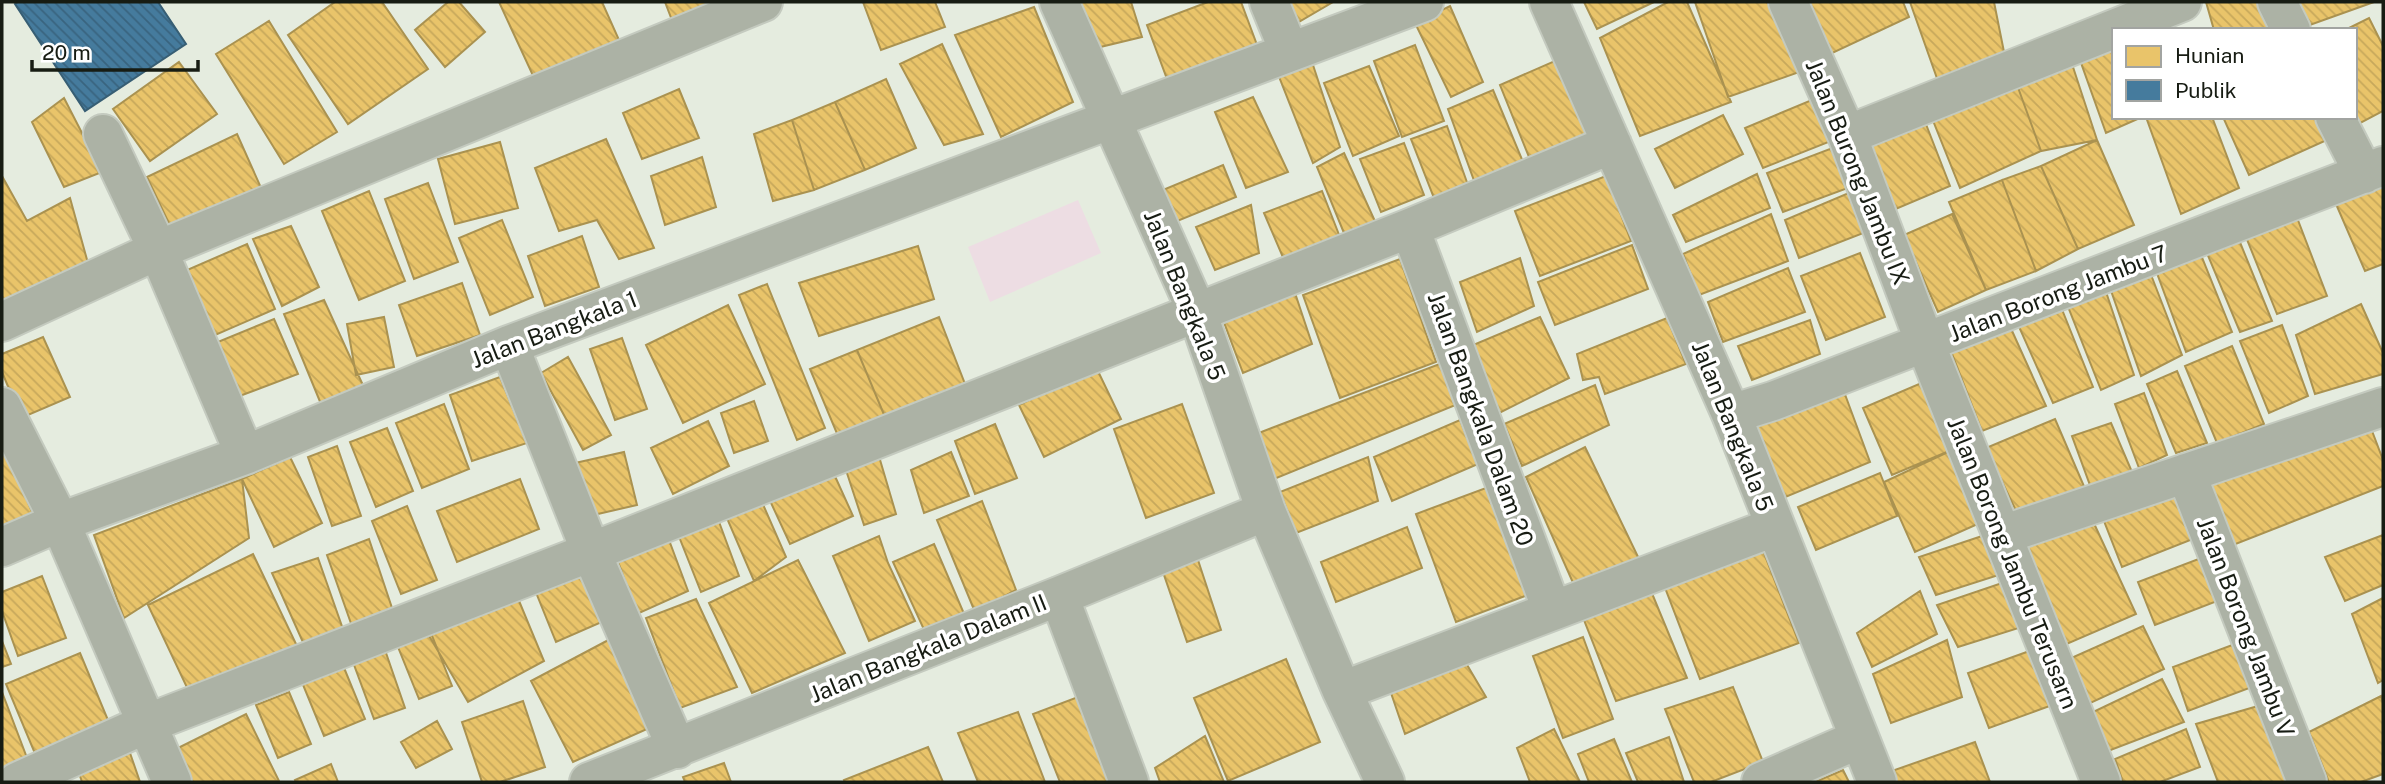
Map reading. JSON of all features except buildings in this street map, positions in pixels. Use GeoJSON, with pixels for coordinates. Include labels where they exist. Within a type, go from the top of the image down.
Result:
{"type":"FeatureCollection","features":[{"type":"Feature","properties":{"kind":"street"},"geometry":{"type":"LineString","coordinates":[[2,322],[158,250],[763,2]]}},
{"type":"Feature","properties":{"kind":"street","name":"Jalan Bangkala 5"},"geometry":{"type":"LineString","coordinates":[[1059,2],[1197,312],[1266,511],[1342,691],[1385,782]]}},
{"type":"Feature","properties":{"kind":"street"},"geometry":{"type":"LineString","coordinates":[[1269,2],[1289,51]]}},
{"type":"Feature","properties":{"kind":"street"},"geometry":{"type":"LineString","coordinates":[[1110,118],[1424,2]]}},
{"type":"Feature","properties":{"kind":"street","name":"Jalan Bangkala 5"},"geometry":{"type":"LineString","coordinates":[[1549,2],[1731,414],[1877,782]]}},
{"type":"Feature","properties":{"kind":"street","name":"Jalan Burong Jambu IX"},"geometry":{"type":"LineString","coordinates":[[1788,2],[1847,135],[1925,344]]}},
{"type":"Feature","properties":{"kind":"street"},"geometry":{"type":"LineString","coordinates":[[2117,28],[2182,2]]}},
{"type":"Feature","properties":{"kind":"street"},"geometry":{"type":"LineString","coordinates":[[2277,2],[2290,28]]}},
{"type":"Feature","properties":{"kind":"street"},"geometry":{"type":"LineString","coordinates":[[1847,135],[2112,30]]}},
{"type":"Feature","properties":{"kind":"street","name":"Jalan Bangkala 1"},"geometry":{"type":"LineString","coordinates":[[2,547],[60,522],[245,455],[509,345],[1110,118]]}},
{"type":"Feature","properties":{"kind":"street"},"geometry":{"type":"LineString","coordinates":[[2337,119],[2374,170]]}},
{"type":"Feature","properties":{"kind":"street"},"geometry":{"type":"LineString","coordinates":[[103,134],[158,250],[245,455]]}},
{"type":"Feature","properties":{"kind":"street"},"geometry":{"type":"LineString","coordinates":[[17,782],[146,724],[591,552],[1410,228],[1612,144]]}},
{"type":"Feature","properties":{"kind":"street","name":"Jalan Borong Jambu 7"},"geometry":{"type":"LineString","coordinates":[[1731,414],[1925,344],[2374,170]]}},
{"type":"Feature","properties":{"kind":"street","name":"Jalan Bangkala Dalam 20"},"geometry":{"type":"LineString","coordinates":[[1410,228],[1552,610]]}},
{"type":"Feature","properties":{"kind":"street","name":"Jalan Borong Jambu Terusarn"},"geometry":{"type":"LineString","coordinates":[[1925,344],[2101,782]]}},
{"type":"Feature","properties":{"kind":"street"},"geometry":{"type":"LineString","coordinates":[[509,345],[591,552],[677,749]]}},
{"type":"Feature","properties":{"kind":"street"},"geometry":{"type":"LineString","coordinates":[[2,407],[60,522],[172,782]]}},
{"type":"Feature","properties":{"kind":"street"},"geometry":{"type":"LineString","coordinates":[[2002,534],[2383,407]]}},
{"type":"Feature","properties":{"kind":"street","name":"Jalan Borong Jambu V"},"geometry":{"type":"LineString","coordinates":[[2186,473],[2307,782]]}},
{"type":"Feature","properties":{"kind":"street","name":"Jalan Bangkala Dalam II"},"geometry":{"type":"LineString","coordinates":[[589,782],[1266,511]]}},
{"type":"Feature","properties":{"kind":"street"},"geometry":{"type":"LineString","coordinates":[[1342,691],[1774,527]]}},
{"type":"Feature","properties":{"kind":"street"},"geometry":{"type":"LineString","coordinates":[[1059,596],[1129,782]]}},
{"type":"Feature","properties":{"kind":"street"},"geometry":{"type":"LineString","coordinates":[[1761,782],[1859,738]]}},
{"type":"Feature","properties":{"kind":"shaded area"},"geometry":{"type":"Polygon","coordinates":[[[1078,200],[1101,253],[990,302],[968,247],[1078,200]]]}}]}
